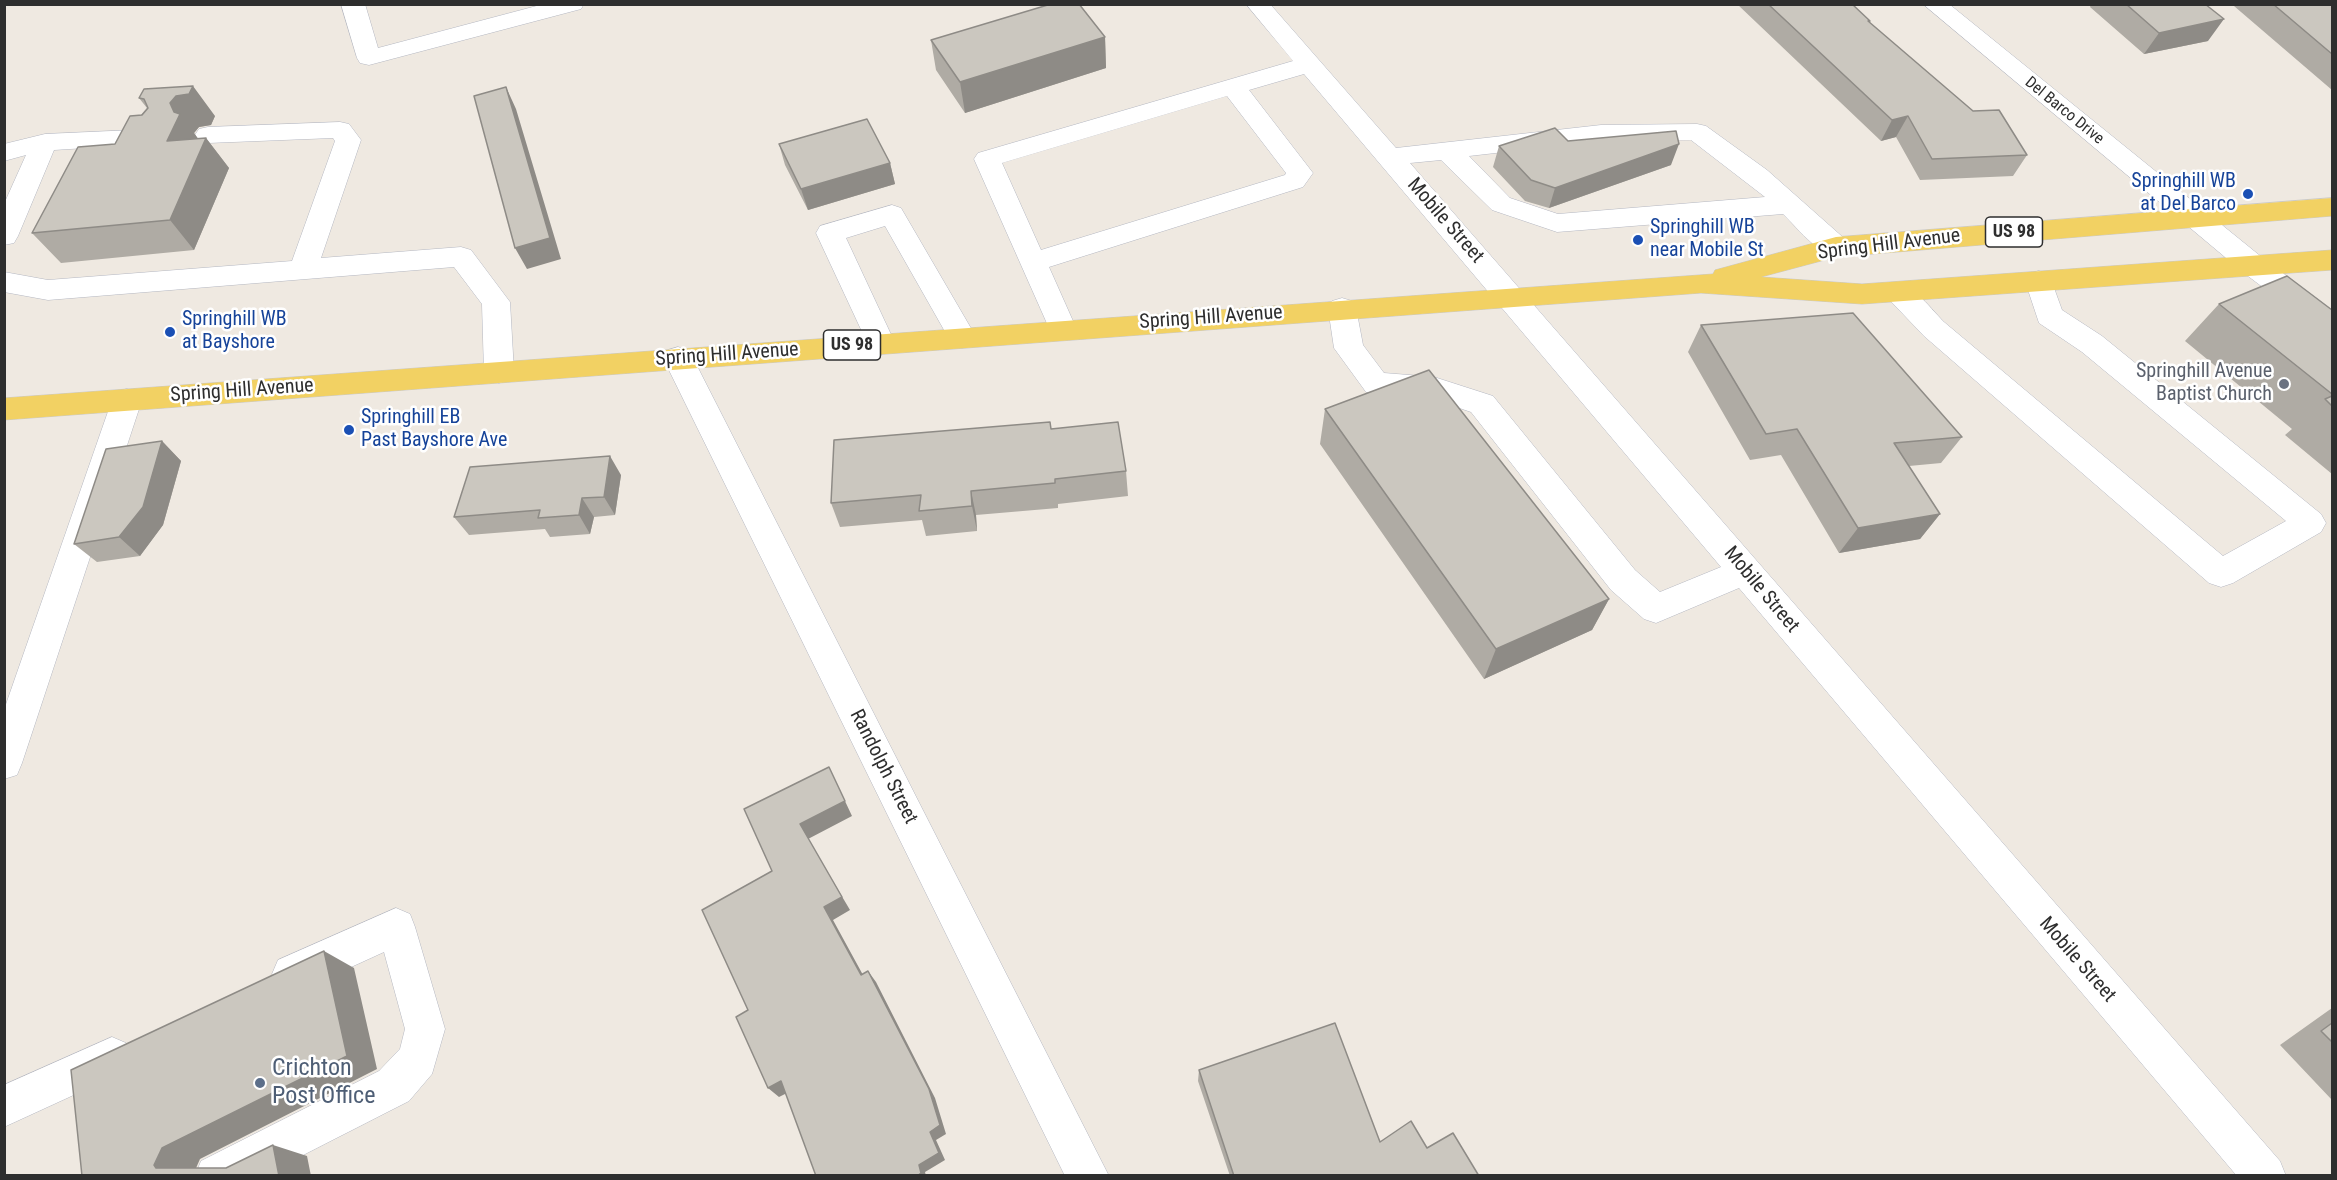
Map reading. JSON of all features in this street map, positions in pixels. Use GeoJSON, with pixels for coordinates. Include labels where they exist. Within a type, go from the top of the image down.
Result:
{"type":"FeatureCollection","features":[{"type":"Feature","properties":{"kind":"main road","name":"Spring Hill Avenue"},"geometry":{"type":"LineString","coordinates":[[1701,283],[1836,247],[2332,207]]}},
{"type":"Feature","properties":{"kind":"main road","name":"Spring Hill Avenue"},"geometry":{"type":"LineString","coordinates":[[4,409],[1701,283],[1862,294],[2332,260]]}},
{"type":"Feature","properties":{"kind":"street"},"geometry":{"type":"LineString","coordinates":[[353,4],[369,58],[573,4]]}},
{"type":"Feature","properties":{"kind":"street","name":"Mobile Street"},"geometry":{"type":"LineString","coordinates":[[1257,4],[1511,296],[2059,939],[2265,1176]]}},
{"type":"Feature","properties":{"kind":"street","name":"Del Barco Drive"},"geometry":{"type":"LineString","coordinates":[[1934,4],[2254,266],[2332,325]]}},
{"type":"Feature","properties":{"kind":"street"},"geometry":{"type":"LineString","coordinates":[[1063,330],[987,159],[1310,64]]}},
{"type":"Feature","properties":{"kind":"street"},"geometry":{"type":"LineString","coordinates":[[1033,262],[1294,181],[1300,174],[1233,87]]}},
{"type":"Feature","properties":{"kind":"street"},"geometry":{"type":"LineString","coordinates":[[208,135],[340,130],[348,140],[303,270]]}},
{"type":"Feature","properties":{"kind":"street"},"geometry":{"type":"LineString","coordinates":[[1390,157],[1601,133],[1696,132],[1758,176],[1836,247]]}},
{"type":"Feature","properties":{"kind":"street"},"geometry":{"type":"LineString","coordinates":[[4,153],[45,142],[156,137]]}},
{"type":"Feature","properties":{"kind":"street"},"geometry":{"type":"LineString","coordinates":[[4,236],[45,142]]}},
{"type":"Feature","properties":{"kind":"street"},"geometry":{"type":"LineString","coordinates":[[1448,151],[1501,204],[1557,223],[1789,204]]}},
{"type":"Feature","properties":{"kind":"street"},"geometry":{"type":"LineString","coordinates":[[881,343],[830,233],[891,214],[962,337]]}},
{"type":"Feature","properties":{"kind":"street"},"geometry":{"type":"LineString","coordinates":[[4,282],[48,290],[461,257],[496,302],[500,372]]}},
{"type":"Feature","properties":{"kind":"street"},"geometry":{"type":"LineString","coordinates":[[1896,292],[1934,329],[2221,573],[2310,524],[2092,344],[2049,316],[2039,282]]}},
{"type":"Feature","properties":{"kind":"street"},"geometry":{"type":"LineString","coordinates":[[1342,308],[1349,348],[1376,384],[1434,388],[1482,404],[1623,580],[1656,609],[1745,572]]}},
{"type":"Feature","properties":{"kind":"street","name":"Randolph Street"},"geometry":{"type":"LineString","coordinates":[[678,358],[1088,1176]]}},
{"type":"Feature","properties":{"kind":"street"},"geometry":{"type":"LineString","coordinates":[[4,763],[127,400]]}},
{"type":"Feature","properties":{"kind":"street"},"geometry":{"type":"LineString","coordinates":[[216,1176],[394,1086],[418,1060],[425,1029],[396,927],[255,992]]}},
{"type":"Feature","properties":{"kind":"street"},"geometry":{"type":"LineString","coordinates":[[4,1106],[146,1042]]}},
{"type":"Feature","properties":{"kind":"building"},"geometry":{"type":"Polygon","coordinates":[[[1051,4],[1079,4],[1105,37],[960,82],[931,40],[1051,4]]]}},
{"type":"Feature","properties":{"kind":"building"},"geometry":{"type":"Polygon","coordinates":[[[1768,4],[1852,4],[1870,21],[1868,21],[1973,111],[1999,110],[2027,155],[1932,159],[1908,116],[1892,120],[1768,4]]]}},
{"type":"Feature","properties":{"kind":"building"},"geometry":{"type":"Polygon","coordinates":[[[2126,4],[2205,4],[2224,19],[2159,33],[2126,4]]]}},
{"type":"Feature","properties":{"kind":"building"},"geometry":{"type":"Polygon","coordinates":[[[2273,4],[2332,4],[2332,54],[2273,4]]]}},
{"type":"Feature","properties":{"kind":"building"},"geometry":{"type":"Polygon","coordinates":[[[193,86],[189,94],[176,96],[170,103],[174,112],[180,114],[167,141],[206,138],[170,220],[32,233],[78,147],[115,144],[130,116],[142,115],[148,108],[144,99],[139,98],[144,89],[193,86]]]}},
{"type":"Feature","properties":{"kind":"building"},"geometry":{"type":"Polygon","coordinates":[[[506,87],[550,238],[515,248],[474,96],[506,87]]]}},
{"type":"Feature","properties":{"kind":"building"},"geometry":{"type":"Polygon","coordinates":[[[867,119],[890,163],[801,189],[779,144],[867,119]]]}},
{"type":"Feature","properties":{"kind":"building"},"geometry":{"type":"Polygon","coordinates":[[[1555,128],[1568,141],[1676,131],[1679,144],[1555,188],[1531,180],[1499,146],[1555,128]]]}},
{"type":"Feature","properties":{"kind":"building"},"geometry":{"type":"Polygon","coordinates":[[[2287,276],[2332,310],[2332,394],[2219,304],[2287,276]]]}},
{"type":"Feature","properties":{"kind":"building"},"geometry":{"type":"Polygon","coordinates":[[[1853,313],[1962,437],[1894,443],[1940,514],[1858,528],[1797,429],[1766,434],[1701,325],[1853,313]]]}},
{"type":"Feature","properties":{"kind":"building"},"geometry":{"type":"Polygon","coordinates":[[[1429,370],[1609,599],[1496,649],[1325,409],[1429,370]]]}},
{"type":"Feature","properties":{"kind":"building"},"geometry":{"type":"Polygon","coordinates":[[[2332,396],[2332,406],[2325,399],[2332,396]]]}},
{"type":"Feature","properties":{"kind":"building"},"geometry":{"type":"Polygon","coordinates":[[[1050,422],[1051,429],[1118,422],[1126,471],[1055,479],[1055,483],[971,491],[972,506],[919,511],[921,495],[831,503],[834,440],[1050,422]]]}},
{"type":"Feature","properties":{"kind":"building"},"geometry":{"type":"Polygon","coordinates":[[[162,441],[143,507],[119,537],[74,544],[106,449],[162,441]]]}},
{"type":"Feature","properties":{"kind":"building"},"geometry":{"type":"Polygon","coordinates":[[[610,456],[604,497],[582,498],[579,515],[538,518],[540,510],[454,517],[470,467],[610,456]]]}},
{"type":"Feature","properties":{"kind":"building"},"geometry":{"type":"Polygon","coordinates":[[[829,767],[845,801],[800,824],[842,897],[824,907],[861,975],[868,971],[929,1089],[940,1125],[930,1132],[939,1153],[919,1165],[921,1173],[917,1176],[816,1176],[781,1081],[768,1088],[736,1017],[748,1010],[702,910],[772,871],[744,809],[829,767]]]}},
{"type":"Feature","properties":{"kind":"building"},"geometry":{"type":"Polygon","coordinates":[[[324,951],[347,1056],[162,1148],[154,1165],[156,1168],[226,1168],[273,1145],[279,1176],[82,1176],[71,1070],[324,951]]]}},
{"type":"Feature","properties":{"kind":"building"},"geometry":{"type":"Polygon","coordinates":[[[1335,1023],[1380,1142],[1411,1121],[1427,1148],[1453,1133],[1479,1176],[1234,1176],[1199,1070],[1335,1023]]]}},
{"type":"Feature","properties":{"kind":"building"},"geometry":{"type":"Polygon","coordinates":[[[2332,1023],[2332,1042],[2321,1031],[2332,1023]]]}},
{"type":"Feature","properties":{"kind":"place","name":"Springhill WB at Del Barco"},"geometry":{"type":"Point","coordinates":[2248,194]}},
{"type":"Feature","properties":{"kind":"place","name":"Springhill WB near Mobile St"},"geometry":{"type":"Point","coordinates":[1638,240]}},
{"type":"Feature","properties":{"kind":"place","name":"Springhill WB at Bayshore"},"geometry":{"type":"Point","coordinates":[170,332]}},
{"type":"Feature","properties":{"kind":"place","name":"Springhill Avenue Baptist Church"},"geometry":{"type":"Point","coordinates":[2284,384]}},
{"type":"Feature","properties":{"kind":"place","name":"Springhill EB Past Bayshore Ave"},"geometry":{"type":"Point","coordinates":[349,430]}},
{"type":"Feature","properties":{"kind":"place","name":"Crichton Post Office"},"geometry":{"type":"Point","coordinates":[260,1083]}}]}
